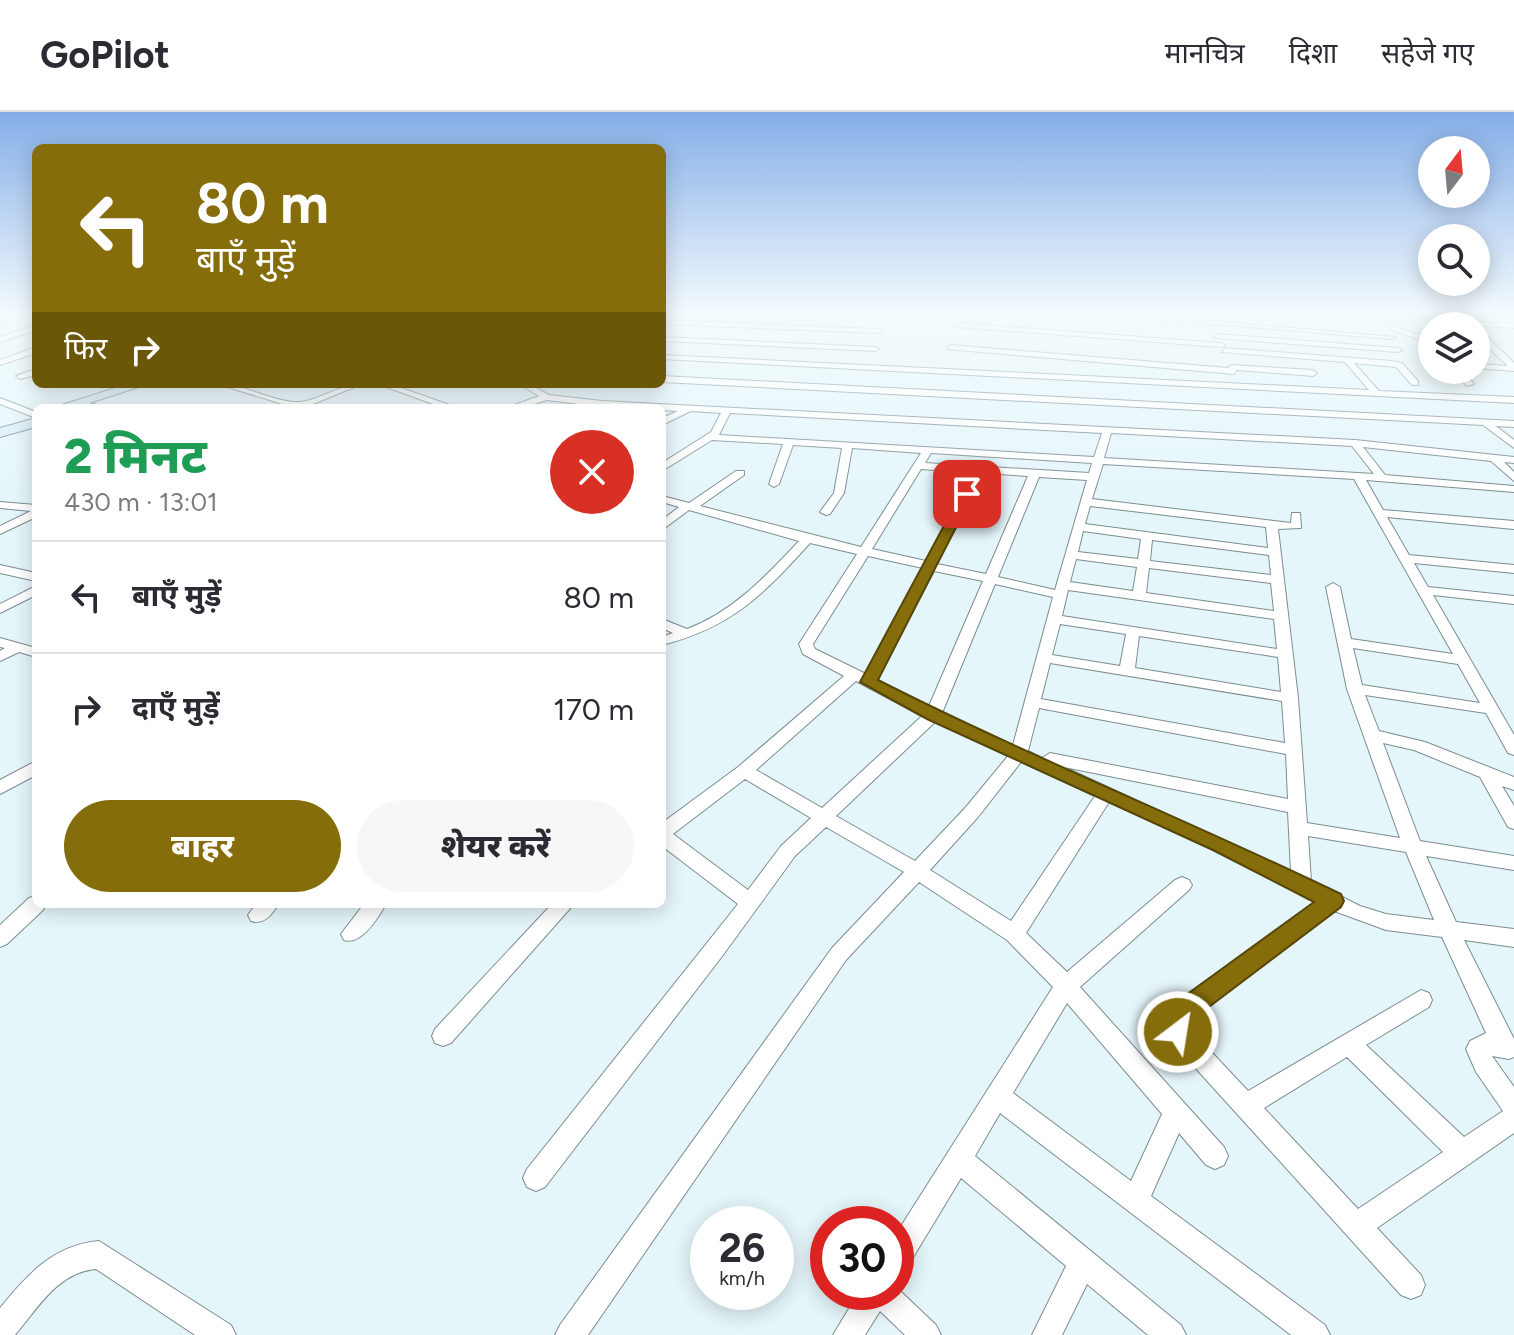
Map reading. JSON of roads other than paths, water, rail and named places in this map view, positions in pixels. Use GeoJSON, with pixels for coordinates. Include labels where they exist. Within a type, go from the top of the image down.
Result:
{"type":"FeatureCollection","features":[{"type":"Feature","properties":{"kind":"main road"},"geometry":{"type":"LineString","coordinates":[[73,404],[128,388]]}},
{"type":"Feature","properties":{"kind":"main road"},"geometry":{"type":"LineString","coordinates":[[98,404],[148,388]]}},
{"type":"Feature","properties":{"kind":"main road"},"geometry":{"type":"LineString","coordinates":[[0,425],[32,418]]}},
{"type":"Feature","properties":{"kind":"main road"},"geometry":{"type":"LineString","coordinates":[[0,433],[32,419]]}},
{"type":"Feature","properties":{"kind":"street"},"geometry":{"type":"LineString","coordinates":[[20,376],[32,373]]}},
{"type":"Feature","properties":{"kind":"street"},"geometry":{"type":"LineString","coordinates":[[695,390],[706,373]]}},
{"type":"Feature","properties":{"kind":"street"},"geometry":{"type":"LineString","coordinates":[[741,383],[746,373]]}},
{"type":"Feature","properties":{"kind":"street"},"geometry":{"type":"LineString","coordinates":[[863,417],[871,373]]}},
{"type":"Feature","properties":{"kind":"street"},"geometry":{"type":"LineString","coordinates":[[957,373],[963,423]]}},
{"type":"Feature","properties":{"kind":"street"},"geometry":{"type":"LineString","coordinates":[[981,373],[1514,400]]}},
{"type":"Feature","properties":{"kind":"street"},"geometry":{"type":"LineString","coordinates":[[1235,373],[1241,385]]}},
{"type":"Feature","properties":{"kind":"street"},"geometry":{"type":"LineString","coordinates":[[1359,373],[1376,393]]}},
{"type":"Feature","properties":{"kind":"street"},"geometry":{"type":"LineString","coordinates":[[1406,373],[1415,383]]}},
{"type":"Feature","properties":{"kind":"street"},"geometry":{"type":"LineString","coordinates":[[1070,377],[1083,416]]}},
{"type":"Feature","properties":{"kind":"street"},"geometry":{"type":"LineString","coordinates":[[666,379],[959,395],[1083,416],[1107,432],[1355,443],[1514,460]]}},
{"type":"Feature","properties":{"kind":"street"},"geometry":{"type":"LineString","coordinates":[[1260,387],[1286,421]]}},
{"type":"Feature","properties":{"kind":"street"},"geometry":{"type":"LineString","coordinates":[[236,388],[292,404]]}},
{"type":"Feature","properties":{"kind":"street"},"geometry":{"type":"LineString","coordinates":[[309,404],[348,388]]}},
{"type":"Feature","properties":{"kind":"street"},"geometry":{"type":"LineString","coordinates":[[394,388],[441,404]]}},
{"type":"Feature","properties":{"kind":"street"},"geometry":{"type":"LineString","coordinates":[[518,404],[542,390],[602,404]]}},
{"type":"Feature","properties":{"kind":"street"},"geometry":{"type":"LineString","coordinates":[[0,401],[32,415]]}},
{"type":"Feature","properties":{"kind":"street"},"geometry":{"type":"LineString","coordinates":[[666,405],[963,423],[1278,410],[1514,424]]}},
{"type":"Feature","properties":{"kind":"street"},"geometry":{"type":"LineString","coordinates":[[666,419],[687,405]]}},
{"type":"Feature","properties":{"kind":"street"},"geometry":{"type":"LineString","coordinates":[[666,465],[711,437],[727,410]]}},
{"type":"Feature","properties":{"kind":"street"},"geometry":{"type":"LineString","coordinates":[[1485,422],[1514,445]]}},
{"type":"Feature","properties":{"kind":"street"},"geometry":{"type":"LineString","coordinates":[[1294,431],[1301,441]]}},
{"type":"Feature","properties":{"kind":"street"},"geometry":{"type":"LineString","coordinates":[[570,1335],[839,954],[1022,754],[1078,527],[1107,432]]}},
{"type":"Feature","properties":{"kind":"street"},"geometry":{"type":"LineString","coordinates":[[711,437],[847,446],[980,471],[1094,477]]}},
{"type":"Feature","properties":{"kind":"street"},"geometry":{"type":"LineString","coordinates":[[774,484],[789,442]]}},
{"type":"Feature","properties":{"kind":"street"},"geometry":{"type":"LineString","coordinates":[[1355,443],[1382,478]]}},
{"type":"Feature","properties":{"kind":"street"},"geometry":{"type":"LineString","coordinates":[[826,512],[839,493],[847,446]]}},
{"type":"Feature","properties":{"kind":"street"},"geometry":{"type":"LineString","coordinates":[[1493,457],[1514,478]]}},
{"type":"Feature","properties":{"kind":"street"},"geometry":{"type":"LineString","coordinates":[[923,458],[1098,461],[1358,476],[1514,489]]}},
{"type":"Feature","properties":{"kind":"street"},"geometry":{"type":"LineString","coordinates":[[923,458],[805,646],[808,651],[933,715],[1370,918],[1514,938]]}},
{"type":"Feature","properties":{"kind":"street"},"geometry":{"type":"LineString","coordinates":[[666,831],[861,678],[980,471]]}},
{"type":"Feature","properties":{"kind":"street"},"geometry":{"type":"LineString","coordinates":[[666,523],[740,473]]}},
{"type":"Feature","properties":{"kind":"street"},"geometry":{"type":"LineString","coordinates":[[536,1178],[716,949],[788,851],[933,715],[1035,473]]}},
{"type":"Feature","properties":{"kind":"street"},"geometry":{"type":"LineString","coordinates":[[1358,476],[1514,749]]}},
{"type":"Feature","properties":{"kind":"street"},"geometry":{"type":"LineString","coordinates":[[666,500],[807,539],[992,579],[1280,616]]}},
{"type":"Feature","properties":{"kind":"street"},"geometry":{"type":"LineString","coordinates":[[1086,502],[1296,527],[1296,515]]}},
{"type":"Feature","properties":{"kind":"street"},"geometry":{"type":"LineString","coordinates":[[0,505],[32,507]]}},
{"type":"Feature","properties":{"kind":"street"},"geometry":{"type":"LineString","coordinates":[[0,530],[32,508]]}},
{"type":"Feature","properties":{"kind":"street"},"geometry":{"type":"LineString","coordinates":[[1379,513],[1514,525]]}},
{"type":"Feature","properties":{"kind":"street"},"geometry":{"type":"LineString","coordinates":[[1272,524],[1290,698],[1301,884]]}},
{"type":"Feature","properties":{"kind":"street"},"geometry":{"type":"LineString","coordinates":[[1078,527],[1274,552]]}},
{"type":"Feature","properties":{"kind":"street"},"geometry":{"type":"LineString","coordinates":[[1139,596],[1147,536]]}},
{"type":"Feature","properties":{"kind":"street"},"geometry":{"type":"LineString","coordinates":[[666,640],[714,622],[758,591],[807,539]]}},
{"type":"Feature","properties":{"kind":"street"},"geometry":{"type":"LineString","coordinates":[[1071,555],[1277,580]]}},
{"type":"Feature","properties":{"kind":"street"},"geometry":{"type":"LineString","coordinates":[[1405,558],[1514,569]]}},
{"type":"Feature","properties":{"kind":"street"},"geometry":{"type":"LineString","coordinates":[[0,569],[32,576]]}},
{"type":"Feature","properties":{"kind":"street"},"geometry":{"type":"LineString","coordinates":[[1333,587],[1355,689],[1414,847],[1448,930],[1509,1048]]}},
{"type":"Feature","properties":{"kind":"street"},"geometry":{"type":"LineString","coordinates":[[1423,590],[1514,600]]}},
{"type":"Feature","properties":{"kind":"street"},"geometry":{"type":"LineString","coordinates":[[0,609],[32,592]]}},
{"type":"Feature","properties":{"kind":"street"},"geometry":{"type":"LineString","coordinates":[[1054,619],[1284,654]]}},
{"type":"Feature","properties":{"kind":"street"},"geometry":{"type":"LineString","coordinates":[[666,625],[686,634]]}},
{"type":"Feature","properties":{"kind":"street"},"geometry":{"type":"LineString","coordinates":[[1127,671],[1133,631]]}},
{"type":"Feature","properties":{"kind":"street"},"geometry":{"type":"LineString","coordinates":[[0,642],[32,652]]}},
{"type":"Feature","properties":{"kind":"street"},"geometry":{"type":"LineString","coordinates":[[1344,642],[1463,660]]}},
{"type":"Feature","properties":{"kind":"street"},"geometry":{"type":"LineString","coordinates":[[0,657],[18,647]]}},
{"type":"Feature","properties":{"kind":"street"},"geometry":{"type":"LineString","coordinates":[[1045,658],[1290,698]]}},
{"type":"Feature","properties":{"kind":"street"},"geometry":{"type":"LineString","coordinates":[[1355,689],[1490,709]]}},
{"type":"Feature","properties":{"kind":"street"},"geometry":{"type":"LineString","coordinates":[[1033,702],[1294,750]]}},
{"type":"Feature","properties":{"kind":"street"},"geometry":{"type":"LineString","coordinates":[[1373,735],[1419,746],[1514,784]]}},
{"type":"Feature","properties":{"kind":"street"},"geometry":{"type":"LineString","coordinates":[[1022,754],[1297,807]]}},
{"type":"Feature","properties":{"kind":"street"},"geometry":{"type":"LineString","coordinates":[[0,788],[32,769]]}},
{"type":"Feature","properties":{"kind":"street"},"geometry":{"type":"LineString","coordinates":[[744,771],[917,871],[1014,934],[1066,986],[1215,1156]]}},
{"type":"Feature","properties":{"kind":"street"},"geometry":{"type":"LineString","coordinates":[[1487,774],[1514,822]]}},
{"type":"Feature","properties":{"kind":"street"},"geometry":{"type":"LineString","coordinates":[[1014,934],[1106,793]]}},
{"type":"Feature","properties":{"kind":"street"},"geometry":{"type":"LineString","coordinates":[[1298,828],[1514,863]]}},
{"type":"Feature","properties":{"kind":"street"},"geometry":{"type":"LineString","coordinates":[[666,837],[749,902]]}},
{"type":"Feature","properties":{"kind":"street"},"geometry":{"type":"LineString","coordinates":[[914,1231],[1066,986],[1182,885]]}},
{"type":"Feature","properties":{"kind":"street"},"geometry":{"type":"LineString","coordinates":[[1333,901],[1180,1014],[1175,1022],[1178,1032],[1188,1044],[1411,1285]]}},
{"type":"Feature","properties":{"kind":"street"},"geometry":{"type":"LineString","coordinates":[[0,938],[32,908]]}},
{"type":"Feature","properties":{"kind":"street"},"geometry":{"type":"LineString","coordinates":[[351,934],[373,908]]}},
{"type":"Feature","properties":{"kind":"street"},"geometry":{"type":"LineString","coordinates":[[443,1036],[560,908]]}},
{"type":"Feature","properties":{"kind":"street"},"geometry":{"type":"LineString","coordinates":[[1245,1106],[1421,1000]]}},
{"type":"Feature","properties":{"kind":"street"},"geometry":{"type":"LineString","coordinates":[[1349,1044],[1462,1153]]}},
{"type":"Feature","properties":{"kind":"street"},"geometry":{"type":"LineString","coordinates":[[1509,1048],[1486,1044],[1478,1049],[1484,1064],[1514,1107]]}},
{"type":"Feature","properties":{"kind":"street"},"geometry":{"type":"LineString","coordinates":[[998,1097],[1315,1335]]}},
{"type":"Feature","properties":{"kind":"street"},"geometry":{"type":"LineString","coordinates":[[1135,1201],[1176,1111]]}},
{"type":"Feature","properties":{"kind":"street"},"geometry":{"type":"LineString","coordinates":[[1356,1226],[1514,1118]]}},
{"type":"Feature","properties":{"kind":"street"},"geometry":{"type":"LineString","coordinates":[[960,1160],[1171,1335]]}},
{"type":"Feature","properties":{"kind":"street"},"geometry":{"type":"LineString","coordinates":[[0,1331],[51,1271],[64,1261],[99,1255],[221,1335]]}},
{"type":"Feature","properties":{"kind":"street"},"geometry":{"type":"LineString","coordinates":[[1047,1335],[1083,1262]]}},
{"type":"Feature","properties":{"kind":"street"},"geometry":{"type":"LineString","coordinates":[[848,1335],[864,1310]]}},
{"type":"Feature","properties":{"kind":"street"},"geometry":{"type":"LineString","coordinates":[[900,1310],[926,1335]]}}]}
